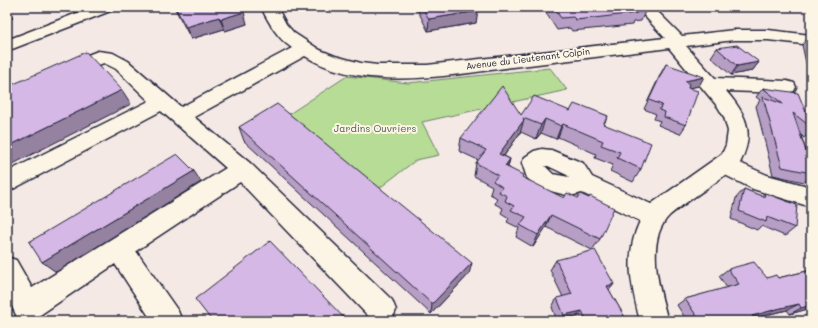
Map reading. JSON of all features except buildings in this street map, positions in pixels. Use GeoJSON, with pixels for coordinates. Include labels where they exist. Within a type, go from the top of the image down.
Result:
{"type":"FeatureCollection","features":[{"type":"Feature","properties":{"kind":"street"},"geometry":{"type":"LineString","coordinates":[[7,36],[81,7]]}},
{"type":"Feature","properties":{"kind":"street"},"geometry":{"type":"LineString","coordinates":[[7,46],[108,7]]}},
{"type":"Feature","properties":{"kind":"street","name":"Avenue du Lieutenant Colpin"},"geometry":{"type":"LineString","coordinates":[[269,7],[283,32],[304,49],[327,60],[352,67],[402,72],[505,62],[727,35],[750,34],[811,40]]}},
{"type":"Feature","properties":{"kind":"street"},"geometry":{"type":"LineString","coordinates":[[644,7],[732,111],[738,127],[737,148],[730,160],[667,204],[654,216],[645,236],[643,261],[645,280],[654,321]]}},
{"type":"Feature","properties":{"kind":"street"},"geometry":{"type":"LineString","coordinates":[[7,182],[304,49]]}},
{"type":"Feature","properties":{"kind":"street"},"geometry":{"type":"LineString","coordinates":[[51,76],[87,60],[98,57],[108,57],[122,66],[242,169],[382,310]]}},
{"type":"Feature","properties":{"kind":"street"},"geometry":{"type":"LineString","coordinates":[[710,84],[787,87]]}},
{"type":"Feature","properties":{"kind":"street"},"geometry":{"type":"LineString","coordinates":[[724,165],[761,183],[811,197]]}},
{"type":"Feature","properties":{"kind":"street"},"geometry":{"type":"LineString","coordinates":[[7,269],[24,314],[118,248],[242,169]]}},
{"type":"Feature","properties":{"kind":"street"},"geometry":{"type":"LineString","coordinates":[[584,183],[654,216]]}},
{"type":"Feature","properties":{"kind":"street"},"geometry":{"type":"LineString","coordinates":[[118,248],[168,321]]}},
{"type":"Feature","properties":{"kind":"green space","name":"Jardins Ouvriers"},"geometry":{"type":"Polygon","coordinates":[[[550,68],[567,90],[422,122],[439,155],[416,160],[377,190],[286,116],[347,76],[408,83],[550,68]]]}}]}
